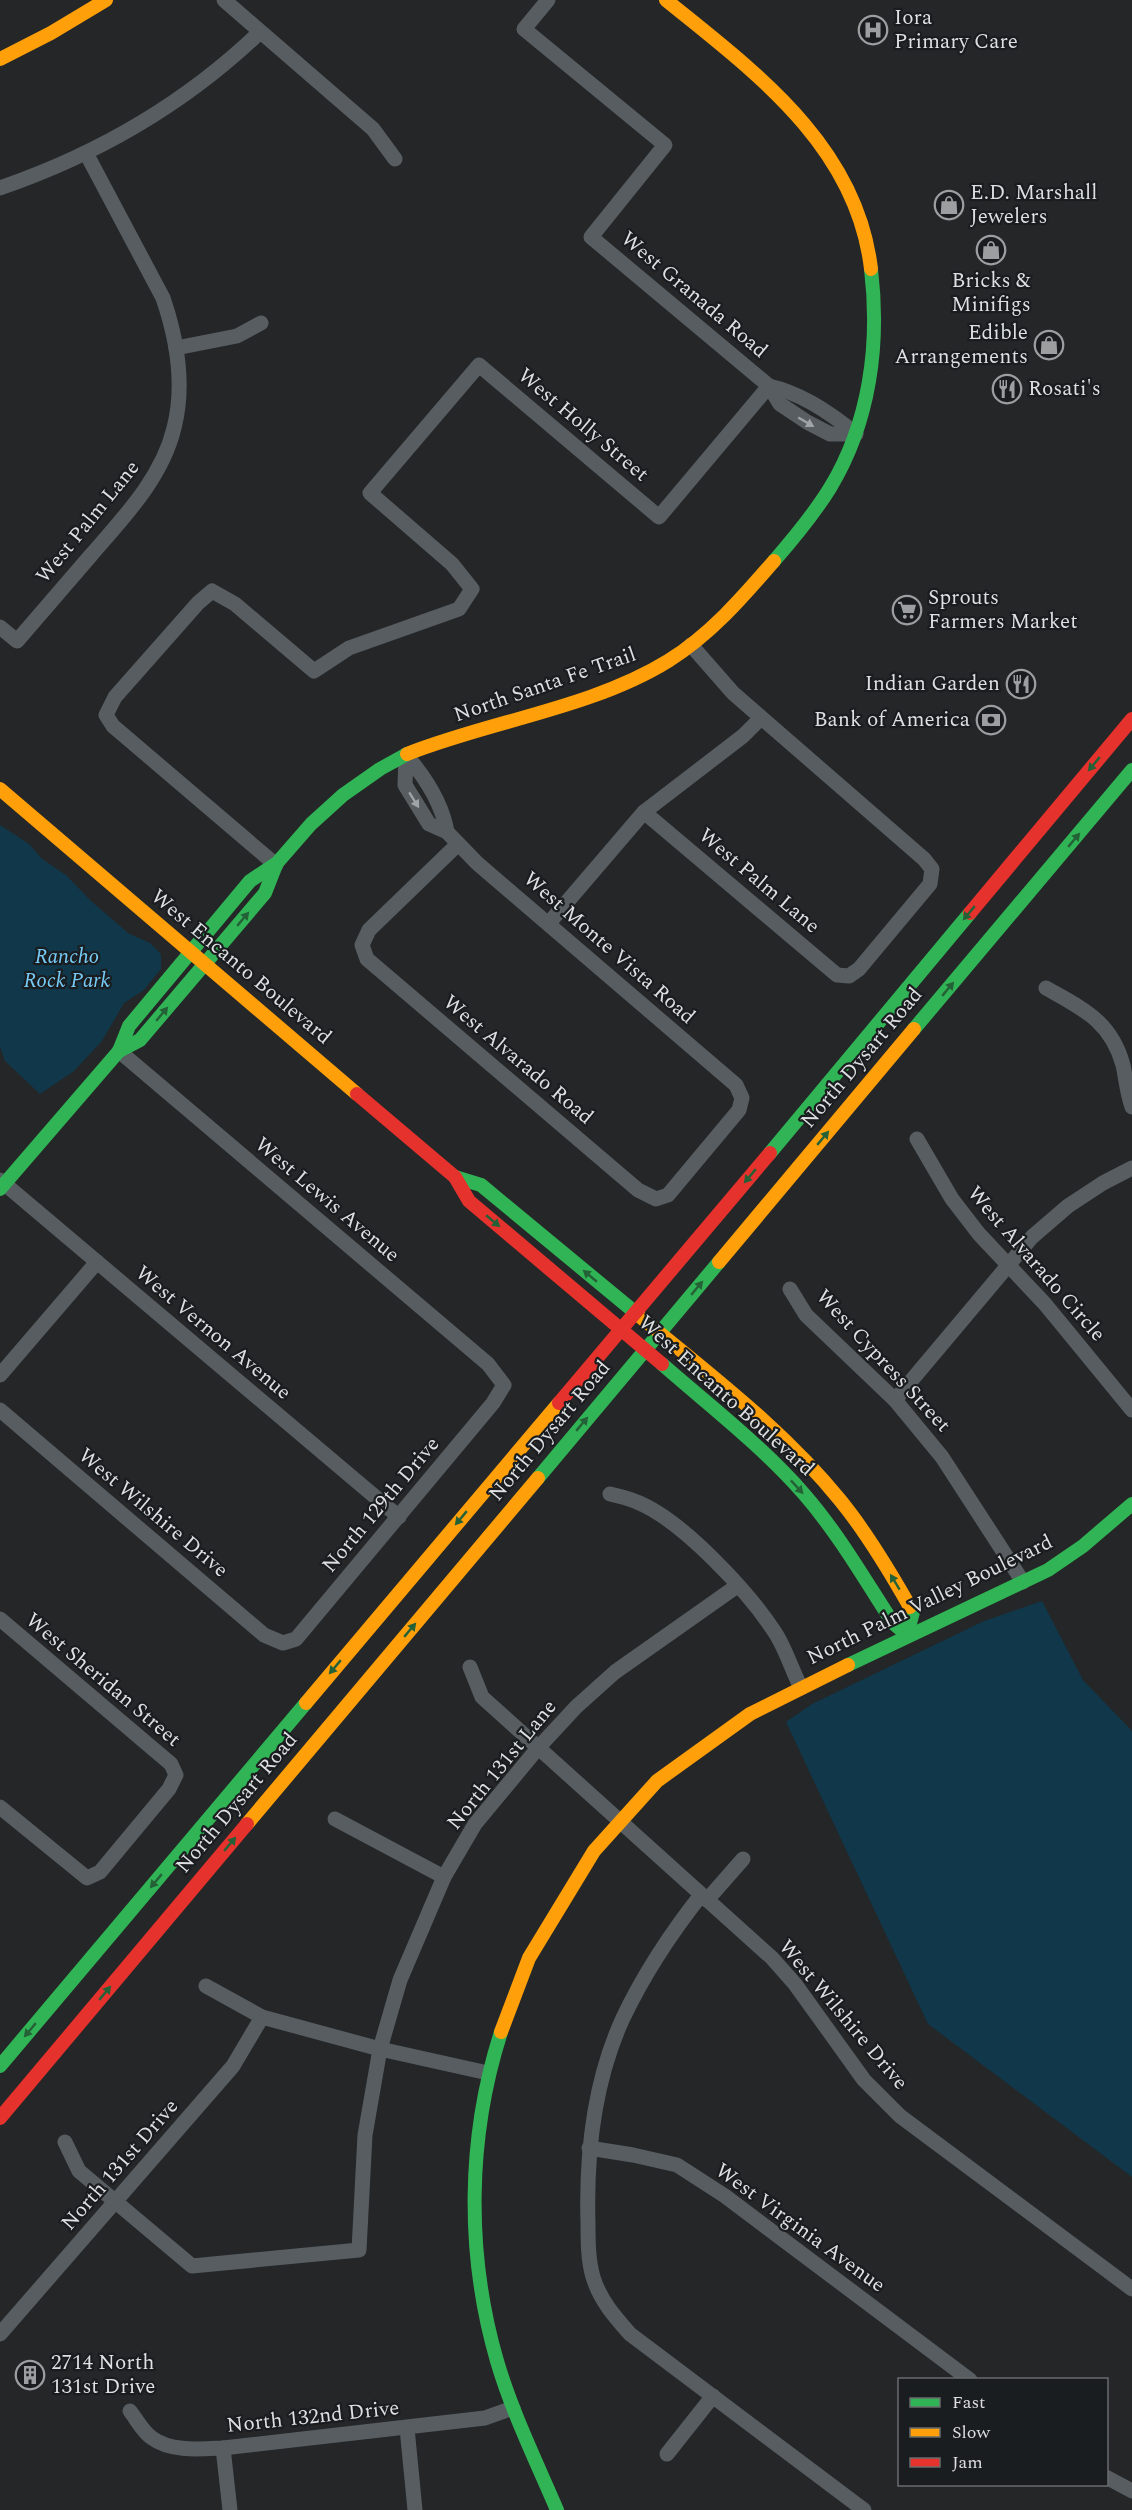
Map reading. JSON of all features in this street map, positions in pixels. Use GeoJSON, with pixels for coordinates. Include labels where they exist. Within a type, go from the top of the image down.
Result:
{"type":"FeatureCollection","features":[{"type":"Feature","properties":{"kind":"street"},"geometry":{"type":"LineString","coordinates":[[0,59],[83,15],[106,0]]}},
{"type":"Feature","properties":{"kind":"street"},"geometry":{"type":"LineString","coordinates":[[224,0],[374,129],[395,159]]}},
{"type":"Feature","properties":{"kind":"street","name":"West Granada Road"},"geometry":{"type":"LineString","coordinates":[[548,0],[524,29],[665,145],[591,237],[769,386],[780,404],[830,434],[856,434]]}},
{"type":"Feature","properties":{"kind":"street","name":"North Santa Fe Trail"},"geometry":{"type":"LineString","coordinates":[[2,1184],[119,1051],[129,1026],[250,881],[276,865],[310,825],[336,800],[406,755],[612,687],[647,672],[691,645],[707,634],[737,603],[814,511],[838,474],[856,434],[873,366],[876,341],[876,303],[867,246],[856,211],[821,142],[793,109],[666,0]]}},
{"type":"Feature","properties":{"kind":"street"},"geometry":{"type":"LineString","coordinates":[[0,188],[86,153],[129,130],[179,99],[239,52],[260,32]]}},
{"type":"Feature","properties":{"kind":"street","name":"West Palm Lane"},"geometry":{"type":"LineString","coordinates":[[0,627],[17,641],[134,505],[159,467],[174,429],[179,386],[171,321],[163,298],[86,153]]}},
{"type":"Feature","properties":{"kind":"street"},"geometry":{"type":"LineString","coordinates":[[176,348],[237,336],[261,323]]}},
{"type":"Feature","properties":{"kind":"street","name":"West Holly Street"},"geometry":{"type":"LineString","coordinates":[[276,865],[114,726],[106,715],[115,697],[198,603],[212,591],[235,604],[314,671],[349,648],[459,609],[472,589],[452,564],[370,493],[479,365],[659,517],[769,386]]}},
{"type":"Feature","properties":{"kind":"street"},"geometry":{"type":"LineString","coordinates":[[549,923],[644,812],[743,736],[762,718],[733,693],[691,645]]}},
{"type":"Feature","properties":{"kind":"street","name":"West Palm Lane"},"geometry":{"type":"LineString","coordinates":[[644,812],[837,975],[849,976],[859,969],[930,884],[932,869],[924,859],[762,718]]}},
{"type":"Feature","properties":{"kind":"street","name":"North Dysart Road"},"geometry":{"type":"LineString","coordinates":[[0,2066],[1132,719]]}},
{"type":"Feature","properties":{"kind":"street","name":"West Monte Vista Road"},"geometry":{"type":"LineString","coordinates":[[406,755],[405,785],[429,824],[447,832],[736,1085],[742,1098],[739,1110],[668,1195],[656,1199]]}},
{"type":"Feature","properties":{"kind":"street","name":"North Dysart Road"},"geometry":{"type":"LineString","coordinates":[[0,2118],[1132,770]]}},
{"type":"Feature","properties":{"kind":"street","name":"West Encanto Boulevard"},"geometry":{"type":"LineString","coordinates":[[0,789],[455,1177],[469,1201],[751,1440],[798,1488],[843,1545],[893,1623],[907,1635],[914,1612],[867,1537],[834,1492],[797,1451],[660,1332],[481,1185],[455,1177]]}},
{"type":"Feature","properties":{"kind":"street","name":"West Alvarado Road"},"geometry":{"type":"LineString","coordinates":[[458,844],[369,930],[363,945],[367,959],[638,1190],[656,1199]]}},
{"type":"Feature","properties":{"kind":"street","name":"North Santa Fe Trail"},"geometry":{"type":"LineString","coordinates":[[119,1051],[140,1040],[265,892],[276,865]]}},
{"type":"Feature","properties":{"kind":"street"},"geometry":{"type":"LineString","coordinates":[[1046,988],[1085,1010],[1107,1030],[1118,1048],[1132,1107]]}},
{"type":"Feature","properties":{"kind":"street","name":"West Lewis Avenue"},"geometry":{"type":"LineString","coordinates":[[119,1051],[488,1364],[504,1385]]}},
{"type":"Feature","properties":{"kind":"street","name":"West Alvarado Circle"},"geometry":{"type":"LineString","coordinates":[[917,1139],[952,1199],[979,1234],[1045,1304],[1132,1410]]}},
{"type":"Feature","properties":{"kind":"street"},"geometry":{"type":"LineString","coordinates":[[895,1400],[1032,1237],[1068,1206],[1103,1183],[1132,1168]]}},
{"type":"Feature","properties":{"kind":"street","name":"West Vernon Avenue"},"geometry":{"type":"LineString","coordinates":[[2,1184],[399,1517]]}},
{"type":"Feature","properties":{"kind":"street"},"geometry":{"type":"LineString","coordinates":[[0,1376],[97,1262]]}},
{"type":"Feature","properties":{"kind":"street","name":"West Cypress Street"},"geometry":{"type":"LineString","coordinates":[[790,1289],[806,1315],[895,1400],[942,1457],[1023,1582]]}},
{"type":"Feature","properties":{"kind":"street","name":"North 129th Drive"},"geometry":{"type":"LineString","coordinates":[[283,1643],[296,1639],[399,1517],[493,1402],[504,1385]]}},
{"type":"Feature","properties":{"kind":"street","name":"West Wilshire Drive"},"geometry":{"type":"LineString","coordinates":[[0,1410],[264,1635],[283,1643]]}},
{"type":"Feature","properties":{"kind":"street"},"geometry":{"type":"LineString","coordinates":[[610,1494],[638,1502],[673,1524],[737,1586],[757,1607],[777,1636],[801,1688]]}},
{"type":"Feature","properties":{"kind":"street","name":"North Palm Valley Boulevard"},"geometry":{"type":"LineString","coordinates":[[557,2510],[513,2408],[497,2360],[480,2285],[477,2248],[475,2194],[478,2128],[488,2073],[516,1987],[529,1958],[594,1851],[657,1781],[699,1749],[750,1714],[907,1635],[1048,1570],[1083,1546],[1132,1504]]}},
{"type":"Feature","properties":{"kind":"street","name":"North 131st Lane"},"geometry":{"type":"LineString","coordinates":[[116,2202],[192,2266],[359,2250],[365,2135],[380,2049],[400,1980],[444,1876],[475,1824],[538,1748],[576,1707],[615,1671],[737,1586]]}},
{"type":"Feature","properties":{"kind":"street","name":"West Sheridan Street"},"geometry":{"type":"LineString","coordinates":[[0,1619],[171,1764],[176,1775],[169,1789],[100,1872],[87,1878],[0,1807]]}},
{"type":"Feature","properties":{"kind":"street","name":"West Wilshire Drive"},"geometry":{"type":"LineString","coordinates":[[470,1667],[482,1697],[772,1958],[795,1984],[864,2080],[900,2116],[1132,2289]]}},
{"type":"Feature","properties":{"kind":"street"},"geometry":{"type":"LineString","coordinates":[[335,1819],[444,1876]]}},
{"type":"Feature","properties":{"kind":"street"},"geometry":{"type":"LineString","coordinates":[[744,1859],[680,1922],[650,1968],[623,2019],[611,2049],[598,2099],[589,2148],[588,2250],[593,2276],[608,2310],[630,2334],[860,2509]]}},
{"type":"Feature","properties":{"kind":"street"},"geometry":{"type":"LineString","coordinates":[[206,1986],[262,2017],[380,2049],[488,2073]]}},
{"type":"Feature","properties":{"kind":"street","name":"North 131st Drive"},"geometry":{"type":"LineString","coordinates":[[0,2334],[232,2066],[262,2017]]}},
{"type":"Feature","properties":{"kind":"street"},"geometry":{"type":"LineString","coordinates":[[64,2142],[79,2171],[116,2202]]}},
{"type":"Feature","properties":{"kind":"street","name":"West Virginia Avenue"},"geometry":{"type":"LineString","coordinates":[[589,2148],[677,2165],[725,2196],[968,2378]]}},
{"type":"Feature","properties":{"kind":"street"},"geometry":{"type":"LineString","coordinates":[[667,2454],[713,2396]]}},
{"type":"Feature","properties":{"kind":"street","name":"North 132nd Drive"},"geometry":{"type":"LineString","coordinates":[[130,2411],[150,2437],[163,2444],[175,2447],[223,2448],[484,2418],[513,2408]]}},
{"type":"Feature","properties":{"kind":"street"},"geometry":{"type":"LineString","coordinates":[[407,2428],[415,2510]]}},
{"type":"Feature","properties":{"kind":"street"},"geometry":{"type":"LineString","coordinates":[[223,2448],[230,2510]]}},
{"type":"Feature","properties":{"kind":"street"},"geometry":{"type":"LineString","coordinates":[[1108,2479],[1132,2491]]}},
{"type":"Feature","properties":{"kind":"green space","name":"Rancho Rock Park"},"geometry":{"type":"Polygon","coordinates":[[[0,825],[29,844],[42,859],[66,875],[91,901],[128,933],[150,943],[161,954],[161,969],[144,990],[124,1003],[102,1041],[74,1071],[40,1094],[5,1061],[0,1047],[0,825]]]}},
{"type":"Feature","properties":{"kind":"green space"},"geometry":{"type":"Polygon","coordinates":[[[1042,1601],[1083,1680],[1132,1731],[1132,2177],[928,2024],[786,1722],[812,1704],[984,1621],[1042,1601]]]}},
{"type":"Feature","properties":{"kind":"traffic: fast"},"geometry":{"type":"LineString","coordinates":[[774,561],[824,498],[844,463],[855,436],[869,382],[873,354],[871,269]]}},
{"type":"Feature","properties":{"kind":"traffic: fast"},"geometry":{"type":"LineString","coordinates":[[0,1189],[119,1051],[129,1026],[250,881],[277,863],[311,824],[343,795],[380,769],[407,754]]}},
{"type":"Feature","properties":{"kind":"traffic: fast"},"geometry":{"type":"LineString","coordinates":[[914,1029],[1132,770]]}},
{"type":"Feature","properties":{"kind":"traffic: fast"},"geometry":{"type":"LineString","coordinates":[[119,1051],[140,1040],[265,893],[276,865]]}},
{"type":"Feature","properties":{"kind":"traffic: fast"},"geometry":{"type":"LineString","coordinates":[[770,1153],[970,913]]}},
{"type":"Feature","properties":{"kind":"traffic: fast"},"geometry":{"type":"LineString","coordinates":[[455,1177],[481,1185],[637,1314]]}},
{"type":"Feature","properties":{"kind":"traffic: fast"},"geometry":{"type":"LineString","coordinates":[[538,1478],[719,1262]]}},
{"type":"Feature","properties":{"kind":"traffic: fast"},"geometry":{"type":"LineString","coordinates":[[662,1364],[788,1476],[840,1541],[893,1623],[907,1635],[913,1612],[910,1607]]}},
{"type":"Feature","properties":{"kind":"traffic: fast"},"geometry":{"type":"LineString","coordinates":[[848,1665],[1048,1570],[1083,1546],[1132,1504]]}},
{"type":"Feature","properties":{"kind":"traffic: fast"},"geometry":{"type":"LineString","coordinates":[[0,2066],[306,1703]]}},
{"type":"Feature","properties":{"kind":"traffic: fast"},"geometry":{"type":"LineString","coordinates":[[501,2032],[490,2072],[477,2154],[476,2238],[480,2279],[487,2320],[503,2380],[557,2510]]}},
{"type":"Feature","properties":{"kind":"traffic: slow"},"geometry":{"type":"LineString","coordinates":[[0,59],[51,33],[106,0]]}},
{"type":"Feature","properties":{"kind":"traffic: slow"},"geometry":{"type":"LineString","coordinates":[[666,0],[766,84],[797,115],[823,149],[846,185],[862,225],[871,269]]}},
{"type":"Feature","properties":{"kind":"traffic: slow"},"geometry":{"type":"LineString","coordinates":[[407,754],[439,742],[574,702],[638,677],[668,661],[698,640],[774,561]]}},
{"type":"Feature","properties":{"kind":"traffic: slow"},"geometry":{"type":"LineString","coordinates":[[0,789],[357,1094]]}},
{"type":"Feature","properties":{"kind":"traffic: slow"},"geometry":{"type":"LineString","coordinates":[[719,1262],[914,1029]]}},
{"type":"Feature","properties":{"kind":"traffic: slow"},"geometry":{"type":"LineString","coordinates":[[637,1314],[743,1402],[794,1449],[840,1500],[859,1525],[910,1607]]}},
{"type":"Feature","properties":{"kind":"traffic: slow"},"geometry":{"type":"LineString","coordinates":[[306,1703],[559,1403]]}},
{"type":"Feature","properties":{"kind":"traffic: slow"},"geometry":{"type":"LineString","coordinates":[[247,1824],[538,1478]]}},
{"type":"Feature","properties":{"kind":"traffic: slow"},"geometry":{"type":"LineString","coordinates":[[501,2032],[529,1958],[594,1851],[657,1781],[750,1714],[848,1665]]}},
{"type":"Feature","properties":{"kind":"traffic: jam"},"geometry":{"type":"LineString","coordinates":[[970,913],[1132,719]]}},
{"type":"Feature","properties":{"kind":"traffic: jam"},"geometry":{"type":"LineString","coordinates":[[357,1094],[455,1177],[469,1201],[662,1364]]}},
{"type":"Feature","properties":{"kind":"traffic: jam"},"geometry":{"type":"LineString","coordinates":[[559,1403],[770,1153]]}},
{"type":"Feature","properties":{"kind":"traffic: jam"},"geometry":{"type":"LineString","coordinates":[[0,2118],[247,1824]]}},
{"type":"Feature","properties":{"kind":"place","name":"Iora Primary Care"},"geometry":{"type":"Point","coordinates":[873,30]}},
{"type":"Feature","properties":{"kind":"place","name":"E.D. Marshall Jewelers"},"geometry":{"type":"Point","coordinates":[949,205]}},
{"type":"Feature","properties":{"kind":"place","name":"Bricks & Minifigs"},"geometry":{"type":"Point","coordinates":[991,250]}},
{"type":"Feature","properties":{"kind":"place","name":"Edible Arrangements"},"geometry":{"type":"Point","coordinates":[1049,345]}},
{"type":"Feature","properties":{"kind":"place","name":"Rosati's"},"geometry":{"type":"Point","coordinates":[1007,389]}},
{"type":"Feature","properties":{"kind":"place","name":"Sprouts Farmers Market"},"geometry":{"type":"Point","coordinates":[907,610]}},
{"type":"Feature","properties":{"kind":"place","name":"Indian Garden"},"geometry":{"type":"Point","coordinates":[1021,684]}},
{"type":"Feature","properties":{"kind":"place","name":"Bank of America"},"geometry":{"type":"Point","coordinates":[991,720]}},
{"type":"Feature","properties":{"kind":"place","name":"2714 North 131st Drive"},"geometry":{"type":"Point","coordinates":[30,2375]}}]}
